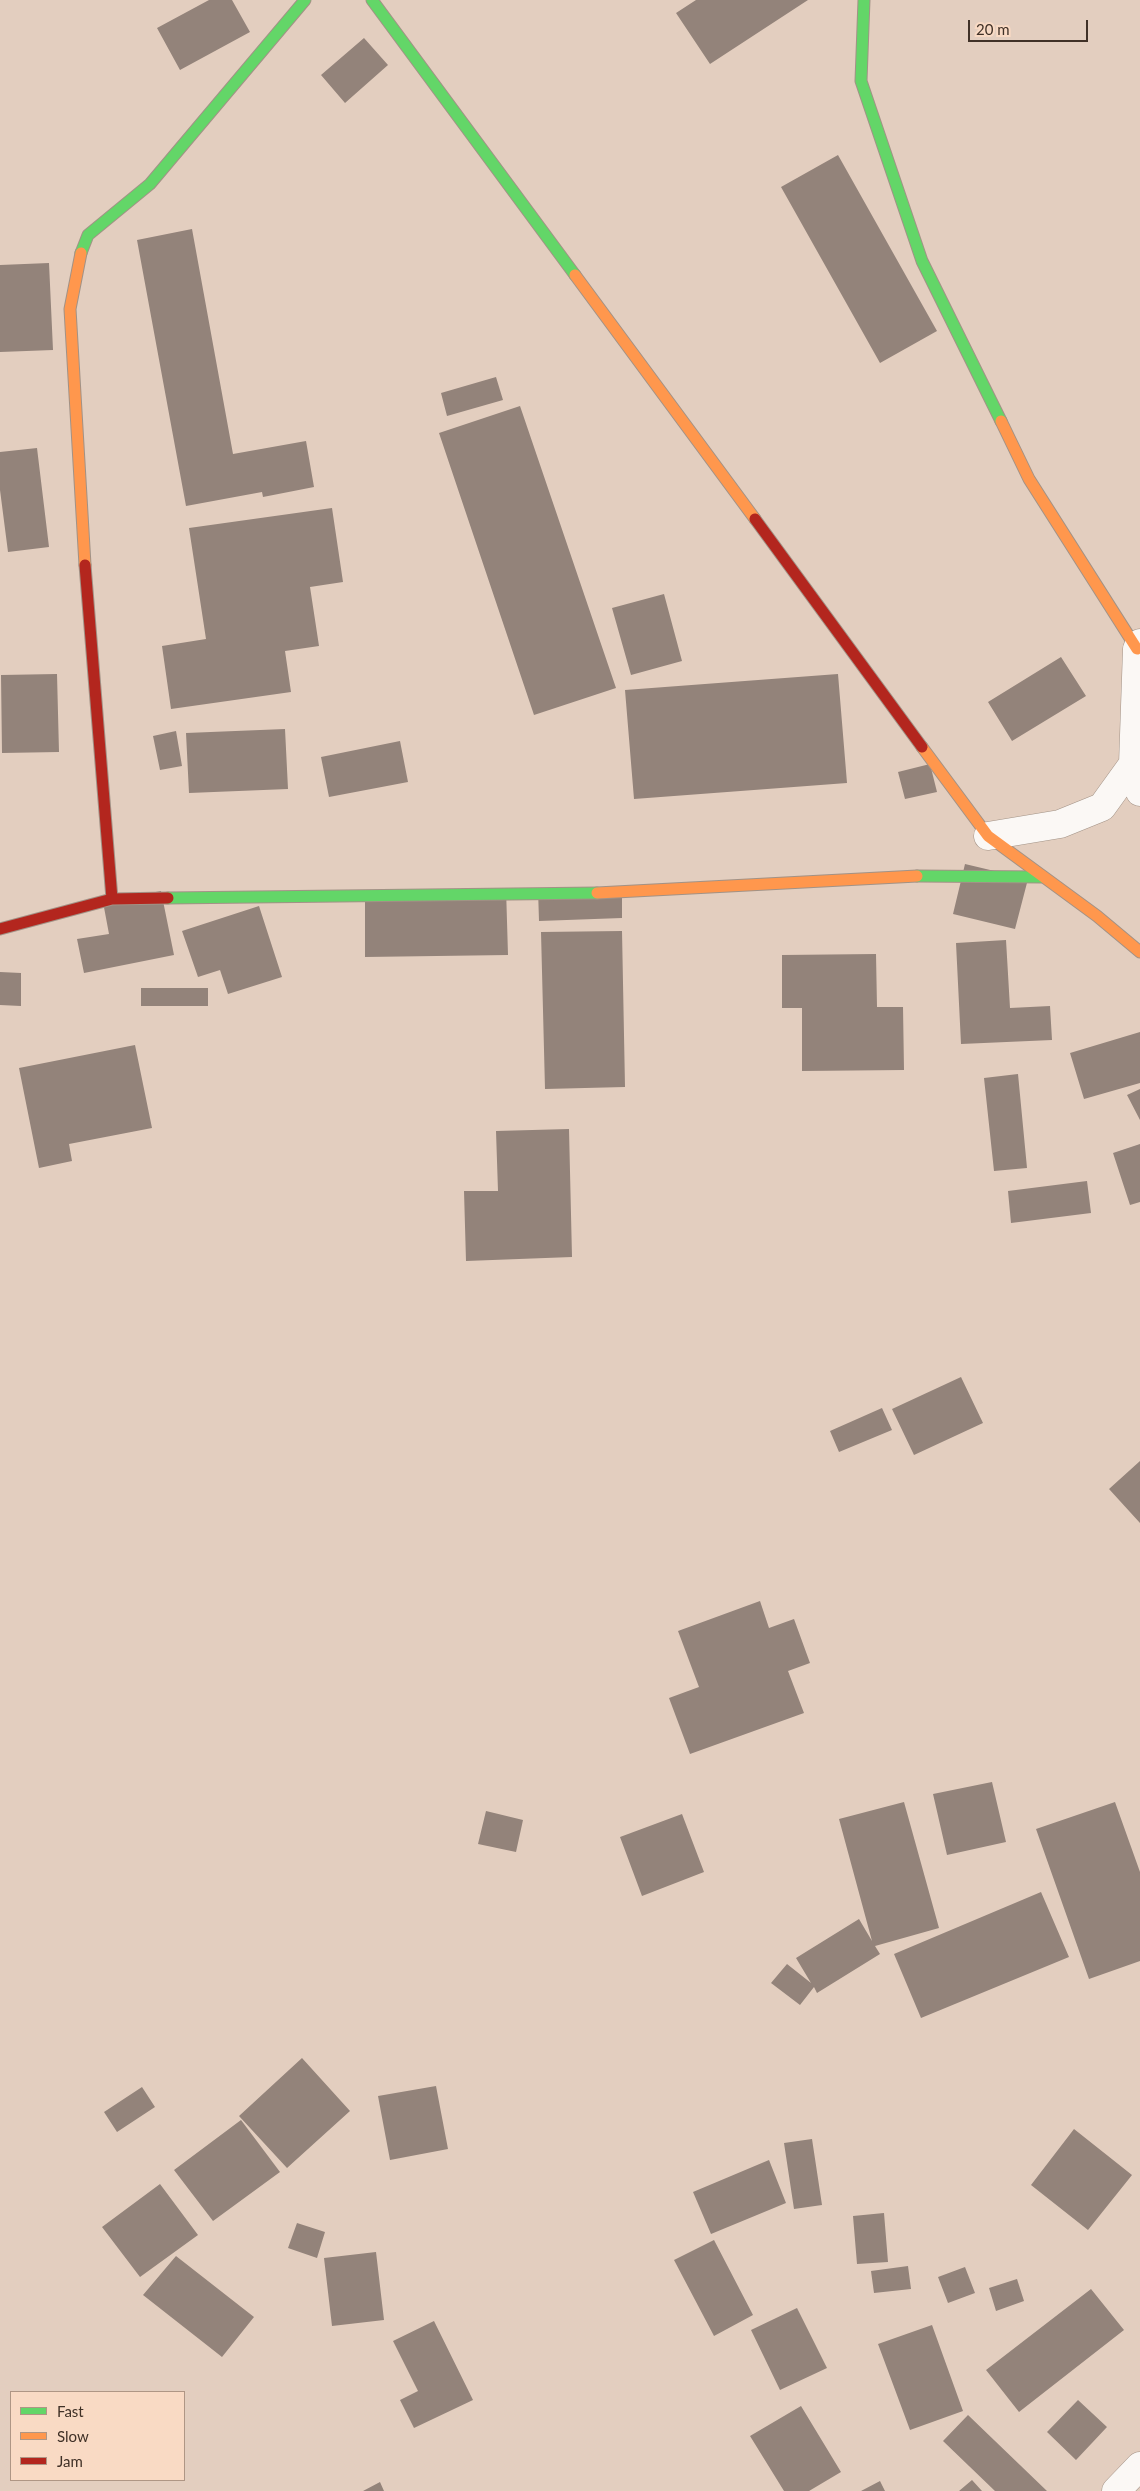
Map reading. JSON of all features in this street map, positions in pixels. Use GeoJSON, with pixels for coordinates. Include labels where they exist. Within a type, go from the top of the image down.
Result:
{"type":"FeatureCollection","features":[{"type":"Feature","properties":{"kind":"street"},"geometry":{"type":"LineString","coordinates":[[112,898],[80,502],[70,309],[78,259],[88,235],[150,184],[305,0]]}},
{"type":"Feature","properties":{"kind":"street"},"geometry":{"type":"LineString","coordinates":[[372,0],[988,836],[1041,877],[1097,916],[1140,952]]}},
{"type":"Feature","properties":{"kind":"street"},"geometry":{"type":"LineString","coordinates":[[864,0],[861,81],[922,261],[1029,479],[1139,646],[1134,764],[1140,792]]}},
{"type":"Feature","properties":{"kind":"street"},"geometry":{"type":"LineString","coordinates":[[988,836],[1060,824],[1102,807],[1134,764]]}},
{"type":"Feature","properties":{"kind":"street"},"geometry":{"type":"LineString","coordinates":[[0,929],[112,898],[605,893],[941,875],[1041,877]]}},
{"type":"Feature","properties":{"kind":"street"},"geometry":{"type":"LineString","coordinates":[[1116,2491],[1140,2466]]}},
{"type":"Feature","properties":{"kind":"building"},"geometry":{"type":"Polygon","coordinates":[[[209,0],[232,0],[250,32],[180,70],[157,28],[209,0]]]}},
{"type":"Feature","properties":{"kind":"building"},"geometry":{"type":"Polygon","coordinates":[[[696,0],[808,0],[710,64],[676,13],[696,0]]]}},
{"type":"Feature","properties":{"kind":"building"},"geometry":{"type":"Polygon","coordinates":[[[364,38],[388,65],[345,103],[321,75],[364,38]]]}},
{"type":"Feature","properties":{"kind":"building"},"geometry":{"type":"Polygon","coordinates":[[[838,155],[937,331],[880,363],[781,187],[838,155]]]}},
{"type":"Feature","properties":{"kind":"building"},"geometry":{"type":"Polygon","coordinates":[[[192,229],[233,454],[306,441],[314,487],[263,497],[262,492],[186,506],[137,240],[192,229]]]}},
{"type":"Feature","properties":{"kind":"building"},"geometry":{"type":"Polygon","coordinates":[[[49,263],[53,350],[0,352],[0,265],[49,263]]]}},
{"type":"Feature","properties":{"kind":"building"},"geometry":{"type":"Polygon","coordinates":[[[496,377],[503,400],[447,416],[441,393],[496,377]]]}},
{"type":"Feature","properties":{"kind":"building"},"geometry":{"type":"Polygon","coordinates":[[[520,406],[616,688],[534,715],[439,433],[520,406]]]}},
{"type":"Feature","properties":{"kind":"building"},"geometry":{"type":"Polygon","coordinates":[[[37,448],[49,547],[8,552],[0,490],[0,452],[37,448]]]}},
{"type":"Feature","properties":{"kind":"building"},"geometry":{"type":"Polygon","coordinates":[[[332,508],[343,582],[310,587],[319,646],[285,651],[291,692],[171,709],[162,646],[206,639],[189,528],[332,508]]]}},
{"type":"Feature","properties":{"kind":"building"},"geometry":{"type":"Polygon","coordinates":[[[664,594],[682,661],[631,675],[612,608],[664,594]]]}},
{"type":"Feature","properties":{"kind":"building"},"geometry":{"type":"Polygon","coordinates":[[[1061,657],[1086,696],[1012,741],[988,702],[1061,657]]]}},
{"type":"Feature","properties":{"kind":"building"},"geometry":{"type":"Polygon","coordinates":[[[57,674],[59,752],[2,753],[1,675],[57,674]]]}},
{"type":"Feature","properties":{"kind":"building"},"geometry":{"type":"Polygon","coordinates":[[[838,674],[847,783],[634,799],[625,690],[838,674]]]}},
{"type":"Feature","properties":{"kind":"building"},"geometry":{"type":"Polygon","coordinates":[[[285,729],[288,789],[189,793],[186,733],[285,729]]]}},
{"type":"Feature","properties":{"kind":"building"},"geometry":{"type":"Polygon","coordinates":[[[176,731],[182,766],[160,770],[153,736],[176,731]]]}},
{"type":"Feature","properties":{"kind":"building"},"geometry":{"type":"Polygon","coordinates":[[[400,741],[408,782],[329,797],[321,757],[400,741]]]}},
{"type":"Feature","properties":{"kind":"building"},"geometry":{"type":"Polygon","coordinates":[[[930,764],[937,792],[905,799],[898,772],[930,764]]]}},
{"type":"Feature","properties":{"kind":"building"},"geometry":{"type":"Polygon","coordinates":[[[965,864],[1028,879],[1015,929],[953,914],[965,864]]]}},
{"type":"Feature","properties":{"kind":"building"},"geometry":{"type":"Polygon","coordinates":[[[622,887],[622,918],[539,921],[538,889],[622,887]]]}},
{"type":"Feature","properties":{"kind":"building"},"geometry":{"type":"Polygon","coordinates":[[[506,888],[508,955],[365,957],[365,891],[506,888]]]}},
{"type":"Feature","properties":{"kind":"building"},"geometry":{"type":"Polygon","coordinates":[[[161,891],[174,955],[84,973],[77,939],[109,934],[103,902],[161,891]]]}},
{"type":"Feature","properties":{"kind":"building"},"geometry":{"type":"Polygon","coordinates":[[[259,906],[282,977],[228,994],[220,970],[198,977],[182,931],[259,906]]]}},
{"type":"Feature","properties":{"kind":"building"},"geometry":{"type":"Polygon","coordinates":[[[622,931],[625,1087],[545,1089],[541,932],[622,931]]]}},
{"type":"Feature","properties":{"kind":"building"},"geometry":{"type":"Polygon","coordinates":[[[1006,940],[1010,1008],[1050,1006],[1052,1040],[961,1044],[956,943],[1006,940]]]}},
{"type":"Feature","properties":{"kind":"building"},"geometry":{"type":"Polygon","coordinates":[[[876,954],[877,1007],[903,1007],[904,1070],[802,1071],[802,1008],[782,1008],[782,955],[876,954]]]}},
{"type":"Feature","properties":{"kind":"building"},"geometry":{"type":"Polygon","coordinates":[[[0,972],[21,973],[21,1006],[0,1005],[0,972]]]}},
{"type":"Feature","properties":{"kind":"building"},"geometry":{"type":"Polygon","coordinates":[[[141,988],[208,988],[208,1006],[141,1006],[141,988]]]}},
{"type":"Feature","properties":{"kind":"building"},"geometry":{"type":"Polygon","coordinates":[[[1140,1032],[1140,1083],[1084,1099],[1070,1053],[1140,1032]]]}},
{"type":"Feature","properties":{"kind":"building"},"geometry":{"type":"Polygon","coordinates":[[[135,1045],[152,1128],[69,1144],[72,1161],[39,1168],[19,1068],[135,1045]]]}},
{"type":"Feature","properties":{"kind":"building"},"geometry":{"type":"Polygon","coordinates":[[[1018,1074],[1027,1168],[994,1171],[984,1078],[1018,1074]]]}},
{"type":"Feature","properties":{"kind":"building"},"geometry":{"type":"Polygon","coordinates":[[[1140,1089],[1140,1120],[1127,1095],[1140,1089]]]}},
{"type":"Feature","properties":{"kind":"building"},"geometry":{"type":"Polygon","coordinates":[[[569,1129],[572,1257],[466,1261],[464,1191],[498,1191],[496,1131],[569,1129]]]}},
{"type":"Feature","properties":{"kind":"building"},"geometry":{"type":"Polygon","coordinates":[[[1140,1144],[1140,1202],[1130,1205],[1113,1153],[1140,1144]]]}},
{"type":"Feature","properties":{"kind":"building"},"geometry":{"type":"Polygon","coordinates":[[[1087,1181],[1091,1213],[1011,1223],[1008,1191],[1087,1181]]]}},
{"type":"Feature","properties":{"kind":"building"},"geometry":{"type":"Polygon","coordinates":[[[961,1377],[983,1423],[914,1455],[892,1409],[961,1377]]]}},
{"type":"Feature","properties":{"kind":"building"},"geometry":{"type":"Polygon","coordinates":[[[882,1408],[892,1430],[839,1452],[830,1431],[882,1408]]]}},
{"type":"Feature","properties":{"kind":"building"},"geometry":{"type":"Polygon","coordinates":[[[1140,1461],[1140,1523],[1109,1489],[1140,1461]]]}},
{"type":"Feature","properties":{"kind":"building"},"geometry":{"type":"Polygon","coordinates":[[[760,1601],[769,1628],[794,1619],[810,1663],[788,1671],[804,1713],[690,1754],[669,1698],[699,1687],[678,1631],[760,1601]]]}},
{"type":"Feature","properties":{"kind":"building"},"geometry":{"type":"Polygon","coordinates":[[[992,1782],[1006,1842],[947,1855],[933,1794],[992,1782]]]}},
{"type":"Feature","properties":{"kind":"building"},"geometry":{"type":"Polygon","coordinates":[[[904,1802],[939,1928],[875,1946],[880,1954],[817,1993],[814,1987],[800,2005],[771,1983],[787,1964],[811,1983],[796,1958],[859,1919],[872,1941],[839,1819],[904,1802]]]}},
{"type":"Feature","properties":{"kind":"building"},"geometry":{"type":"Polygon","coordinates":[[[1115,1802],[1140,1872],[1140,1961],[1089,1979],[1036,1829],[1115,1802]]]}},
{"type":"Feature","properties":{"kind":"building"},"geometry":{"type":"Polygon","coordinates":[[[486,1811],[523,1820],[516,1852],[478,1844],[486,1811]]]}},
{"type":"Feature","properties":{"kind":"building"},"geometry":{"type":"Polygon","coordinates":[[[682,1814],[704,1872],[642,1896],[620,1837],[682,1814]]]}},
{"type":"Feature","properties":{"kind":"building"},"geometry":{"type":"Polygon","coordinates":[[[1041,1892],[1069,1957],[921,2018],[894,1954],[1041,1892]]]}},
{"type":"Feature","properties":{"kind":"building"},"geometry":{"type":"Polygon","coordinates":[[[302,2058],[350,2111],[287,2168],[239,2116],[302,2058]]]}},
{"type":"Feature","properties":{"kind":"building"},"geometry":{"type":"Polygon","coordinates":[[[436,2086],[448,2149],[390,2160],[378,2096],[436,2086]]]}},
{"type":"Feature","properties":{"kind":"building"},"geometry":{"type":"Polygon","coordinates":[[[142,2087],[155,2107],[117,2132],[104,2112],[142,2087]]]}},
{"type":"Feature","properties":{"kind":"building"},"geometry":{"type":"Polygon","coordinates":[[[241,2120],[280,2172],[213,2221],[174,2170],[241,2120]]]}},
{"type":"Feature","properties":{"kind":"building"},"geometry":{"type":"Polygon","coordinates":[[[1074,2129],[1132,2175],[1088,2230],[1031,2185],[1074,2129]]]}},
{"type":"Feature","properties":{"kind":"building"},"geometry":{"type":"Polygon","coordinates":[[[812,2139],[822,2205],[794,2209],[784,2143],[812,2139]]]}},
{"type":"Feature","properties":{"kind":"building"},"geometry":{"type":"Polygon","coordinates":[[[769,2160],[786,2203],[711,2234],[693,2192],[769,2160]]]}},
{"type":"Feature","properties":{"kind":"building"},"geometry":{"type":"Polygon","coordinates":[[[160,2184],[198,2235],[140,2277],[102,2227],[160,2184]]]}},
{"type":"Feature","properties":{"kind":"building"},"geometry":{"type":"Polygon","coordinates":[[[884,2213],[888,2262],[857,2264],[853,2216],[884,2213]]]}},
{"type":"Feature","properties":{"kind":"building"},"geometry":{"type":"Polygon","coordinates":[[[297,2223],[325,2232],[317,2258],[288,2248],[297,2223]]]}},
{"type":"Feature","properties":{"kind":"building"},"geometry":{"type":"Polygon","coordinates":[[[714,2240],[753,2315],[714,2336],[674,2260],[714,2240]]]}},
{"type":"Feature","properties":{"kind":"building"},"geometry":{"type":"Polygon","coordinates":[[[376,2252],[384,2320],[332,2326],[324,2258],[376,2252]]]}},
{"type":"Feature","properties":{"kind":"building"},"geometry":{"type":"Polygon","coordinates":[[[176,2256],[254,2317],[222,2357],[143,2295],[176,2256]]]}},
{"type":"Feature","properties":{"kind":"building"},"geometry":{"type":"Polygon","coordinates":[[[908,2266],[911,2289],[874,2293],[871,2271],[908,2266]]]}},
{"type":"Feature","properties":{"kind":"building"},"geometry":{"type":"Polygon","coordinates":[[[965,2267],[975,2293],[948,2303],[938,2277],[965,2267]]]}},
{"type":"Feature","properties":{"kind":"building"},"geometry":{"type":"Polygon","coordinates":[[[1017,2279],[1024,2301],[996,2311],[989,2288],[1017,2279]]]}},
{"type":"Feature","properties":{"kind":"building"},"geometry":{"type":"Polygon","coordinates":[[[1091,2289],[1124,2330],[1019,2412],[986,2370],[1091,2289]]]}},
{"type":"Feature","properties":{"kind":"building"},"geometry":{"type":"Polygon","coordinates":[[[797,2308],[827,2368],[780,2390],[751,2330],[797,2308]]]}},
{"type":"Feature","properties":{"kind":"building"},"geometry":{"type":"Polygon","coordinates":[[[434,2321],[473,2400],[414,2428],[400,2400],[418,2391],[393,2341],[434,2321]]]}},
{"type":"Feature","properties":{"kind":"building"},"geometry":{"type":"Polygon","coordinates":[[[932,2325],[963,2411],[910,2430],[878,2344],[932,2325]]]}},
{"type":"Feature","properties":{"kind":"building"},"geometry":{"type":"Polygon","coordinates":[[[1078,2400],[1107,2427],[1076,2460],[1047,2432],[1078,2400]]]}},
{"type":"Feature","properties":{"kind":"building"},"geometry":{"type":"Polygon","coordinates":[[[801,2406],[841,2472],[809,2491],[784,2491],[750,2436],[801,2406]]]}},
{"type":"Feature","properties":{"kind":"building"},"geometry":{"type":"Polygon","coordinates":[[[968,2415],[1047,2491],[995,2491],[943,2441],[968,2415]]]}},
{"type":"Feature","properties":{"kind":"building"},"geometry":{"type":"Polygon","coordinates":[[[972,2480],[982,2491],[959,2491],[972,2480]]]}},
{"type":"Feature","properties":{"kind":"building"},"geometry":{"type":"Polygon","coordinates":[[[880,2481],[885,2491],[861,2491],[880,2481]]]}},
{"type":"Feature","properties":{"kind":"building"},"geometry":{"type":"Polygon","coordinates":[[[380,2482],[384,2491],[363,2491],[380,2482]]]}},
{"type":"Feature","properties":{"kind":"traffic: fast"},"geometry":{"type":"LineString","coordinates":[[81,253],[88,235],[150,184],[305,0]]}},
{"type":"Feature","properties":{"kind":"traffic: fast"},"geometry":{"type":"LineString","coordinates":[[372,0],[575,275]]}},
{"type":"Feature","properties":{"kind":"traffic: fast"},"geometry":{"type":"LineString","coordinates":[[864,0],[861,81],[922,261],[1001,421]]}},
{"type":"Feature","properties":{"kind":"traffic: fast"},"geometry":{"type":"LineString","coordinates":[[917,876],[1041,877]]}},
{"type":"Feature","properties":{"kind":"traffic: fast"},"geometry":{"type":"LineString","coordinates":[[168,898],[597,893]]}},
{"type":"Feature","properties":{"kind":"traffic: slow"},"geometry":{"type":"LineString","coordinates":[[81,253],[70,309],[85,565]]}},
{"type":"Feature","properties":{"kind":"traffic: slow"},"geometry":{"type":"LineString","coordinates":[[575,275],[755,519]]}},
{"type":"Feature","properties":{"kind":"traffic: slow"},"geometry":{"type":"LineString","coordinates":[[1001,421],[1029,479],[1137,649]]}},
{"type":"Feature","properties":{"kind":"traffic: slow"},"geometry":{"type":"LineString","coordinates":[[922,747],[988,836],[1097,916],[1140,952]]}},
{"type":"Feature","properties":{"kind":"traffic: slow"},"geometry":{"type":"LineString","coordinates":[[597,893],[917,876]]}},
{"type":"Feature","properties":{"kind":"traffic: jam"},"geometry":{"type":"LineString","coordinates":[[755,519],[922,747]]}},
{"type":"Feature","properties":{"kind":"traffic: jam"},"geometry":{"type":"LineString","coordinates":[[85,565],[112,899]]}},
{"type":"Feature","properties":{"kind":"traffic: jam"},"geometry":{"type":"LineString","coordinates":[[0,929],[112,899],[168,898]]}}]}
